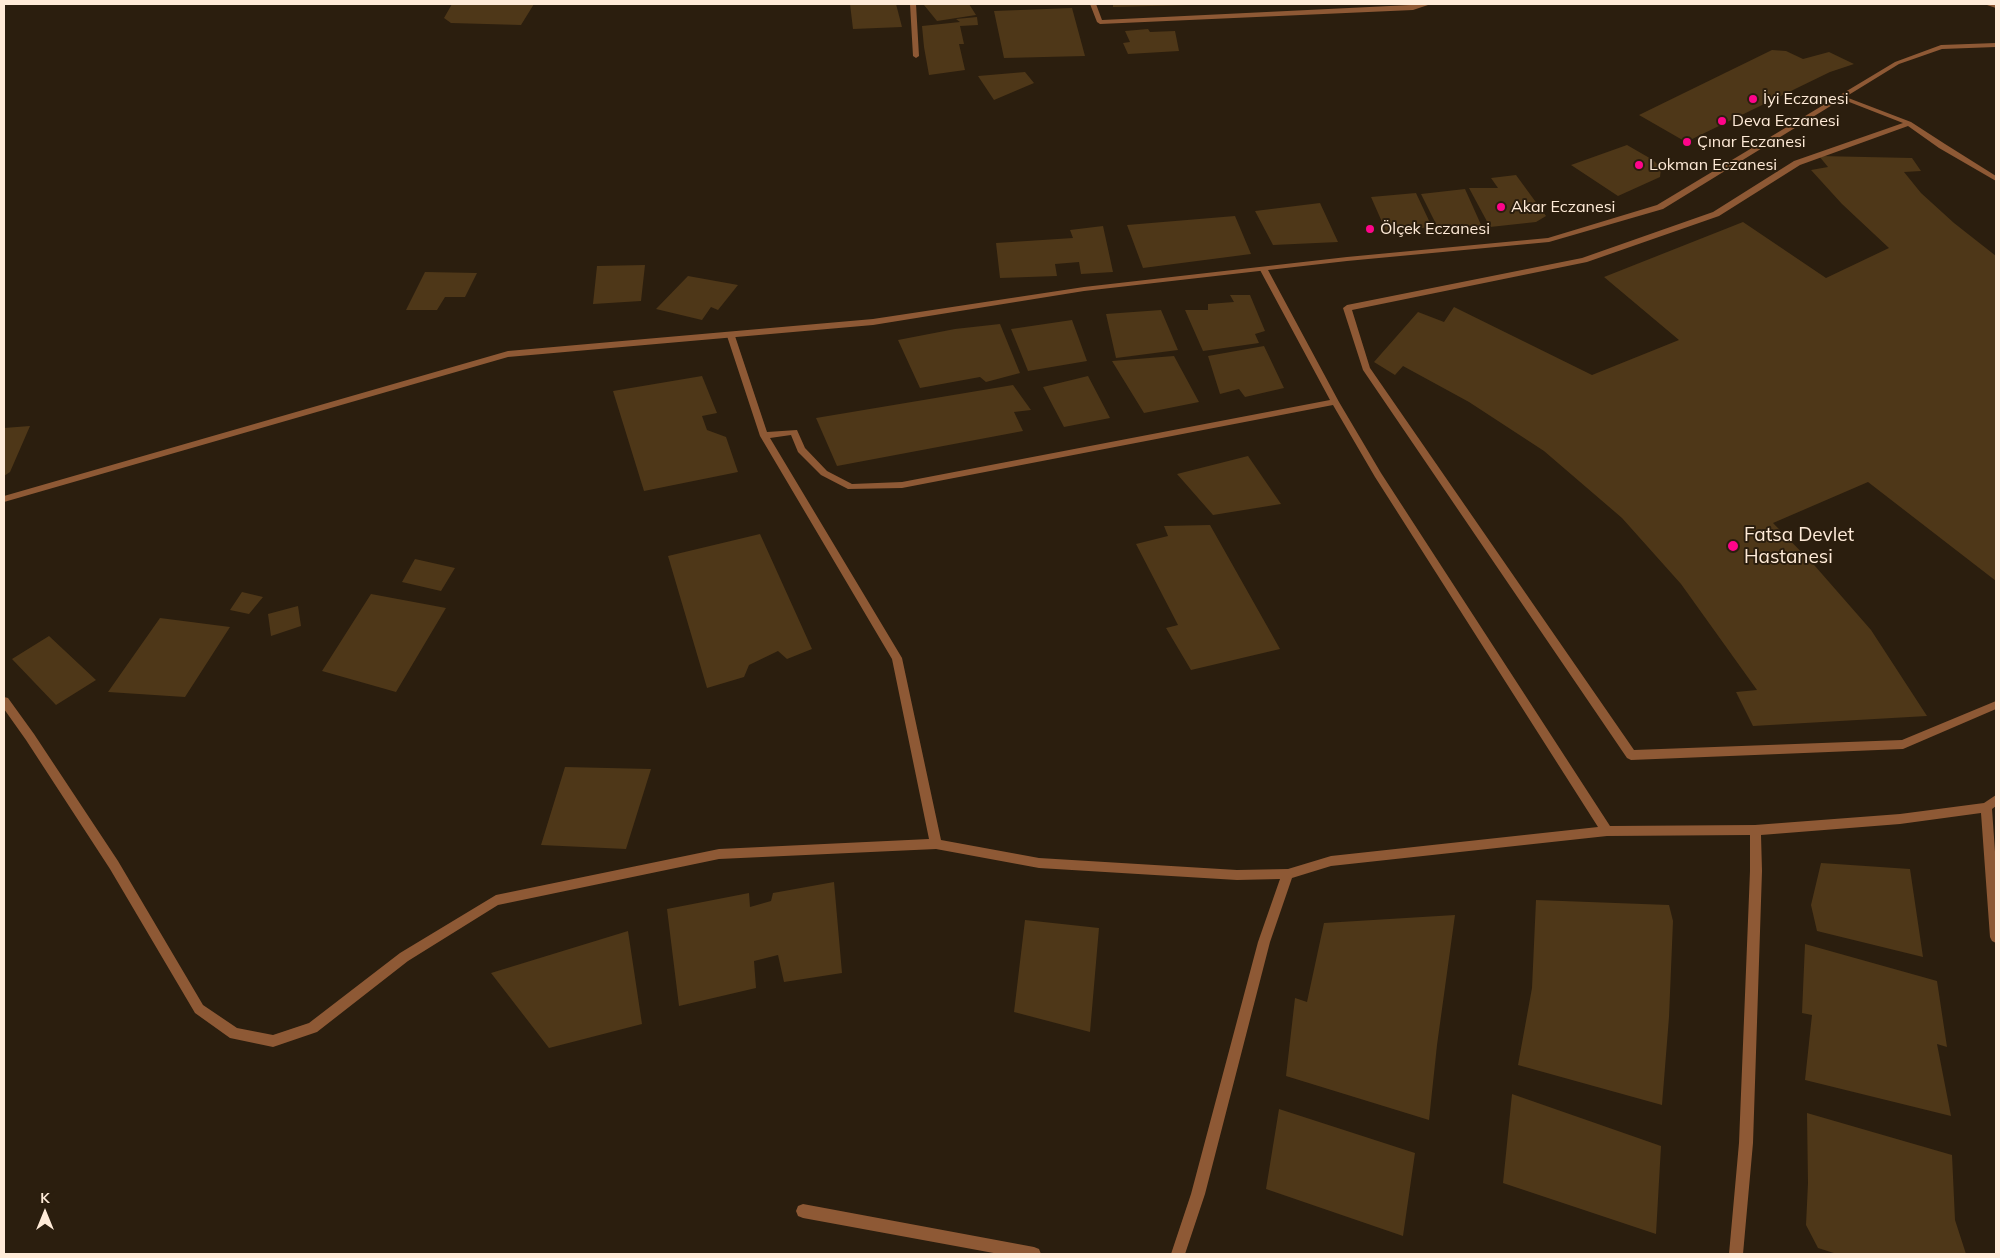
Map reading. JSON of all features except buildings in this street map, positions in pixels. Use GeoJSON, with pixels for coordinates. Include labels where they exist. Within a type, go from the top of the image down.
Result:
{"type":"FeatureCollection","features":[{"type":"Feature","properties":{"kind":"street"},"geometry":{"type":"LineString","coordinates":[[913,4],[916,56]]}},
{"type":"Feature","properties":{"kind":"street"},"geometry":{"type":"LineString","coordinates":[[1093,4],[1100,22],[1413,8],[1428,4]]}},
{"type":"Feature","properties":{"kind":"street"},"geometry":{"type":"LineString","coordinates":[[1989,4],[1996,6]]}},
{"type":"Feature","properties":{"kind":"street"},"geometry":{"type":"LineString","coordinates":[[4,499],[508,354],[731,336],[873,322],[1084,289],[1264,270],[1347,259],[1558,238],[1660,207],[1897,62],[1941,47],[1996,45]]}},
{"type":"Feature","properties":{"kind":"street"},"geometry":{"type":"LineString","coordinates":[[1840,97],[1909,123],[1996,179]]}},
{"type":"Feature","properties":{"kind":"street"},"geometry":{"type":"LineString","coordinates":[[1909,123],[1797,163],[1716,214],[1584,260],[1347,308],[1366,368],[1631,755],[1903,744],[1996,705]]}},
{"type":"Feature","properties":{"kind":"street"},"geometry":{"type":"LineString","coordinates":[[1264,270],[1334,402],[1383,483],[1607,831]]}},
{"type":"Feature","properties":{"kind":"street"},"geometry":{"type":"LineString","coordinates":[[731,336],[764,436],[897,658],[936,844]]}},
{"type":"Feature","properties":{"kind":"street"},"geometry":{"type":"LineString","coordinates":[[764,436],[794,432],[802,450],[824,473],[851,487],[902,485],[1334,402]]}},
{"type":"Feature","properties":{"kind":"street"},"geometry":{"type":"LineString","coordinates":[[4,701],[30,737],[114,865],[199,1009],[234,1034],[273,1040],[313,1028],[404,957],[496,900],[719,854],[936,844],[1039,863],[1237,875],[1288,874],[1331,861],[1607,831],[1754,830],[1900,819],[1991,804],[1996,937]]}},
{"type":"Feature","properties":{"kind":"street"},"geometry":{"type":"LineString","coordinates":[[1736,1254],[1746,1143],[1756,881],[1754,830]]}},
{"type":"Feature","properties":{"kind":"street"},"geometry":{"type":"LineString","coordinates":[[1178,1254],[1198,1194],[1264,942],[1288,874]]}},
{"type":"Feature","properties":{"kind":"street"},"geometry":{"type":"LineString","coordinates":[[803,1211],[1034,1254]]}},
{"type":"Feature","properties":{"kind":"place","name":"İyi Eczanesi"},"geometry":{"type":"Point","coordinates":[1753,99]}},
{"type":"Feature","properties":{"kind":"place","name":"Deva Eczanesi"},"geometry":{"type":"Point","coordinates":[1722,121]}},
{"type":"Feature","properties":{"kind":"place","name":"Çınar Eczanesi"},"geometry":{"type":"Point","coordinates":[1687,142]}},
{"type":"Feature","properties":{"kind":"place","name":"Lokman Eczanesi"},"geometry":{"type":"Point","coordinates":[1639,165]}},
{"type":"Feature","properties":{"kind":"place","name":"Akar Eczanesi"},"geometry":{"type":"Point","coordinates":[1501,207]}},
{"type":"Feature","properties":{"kind":"place","name":"Ölçek Eczanesi"},"geometry":{"type":"Point","coordinates":[1370,229]}},
{"type":"Feature","properties":{"kind":"place","name":"Fatsa Devlet Hastanesi"},"geometry":{"type":"Point","coordinates":[1733,546]}}]}
